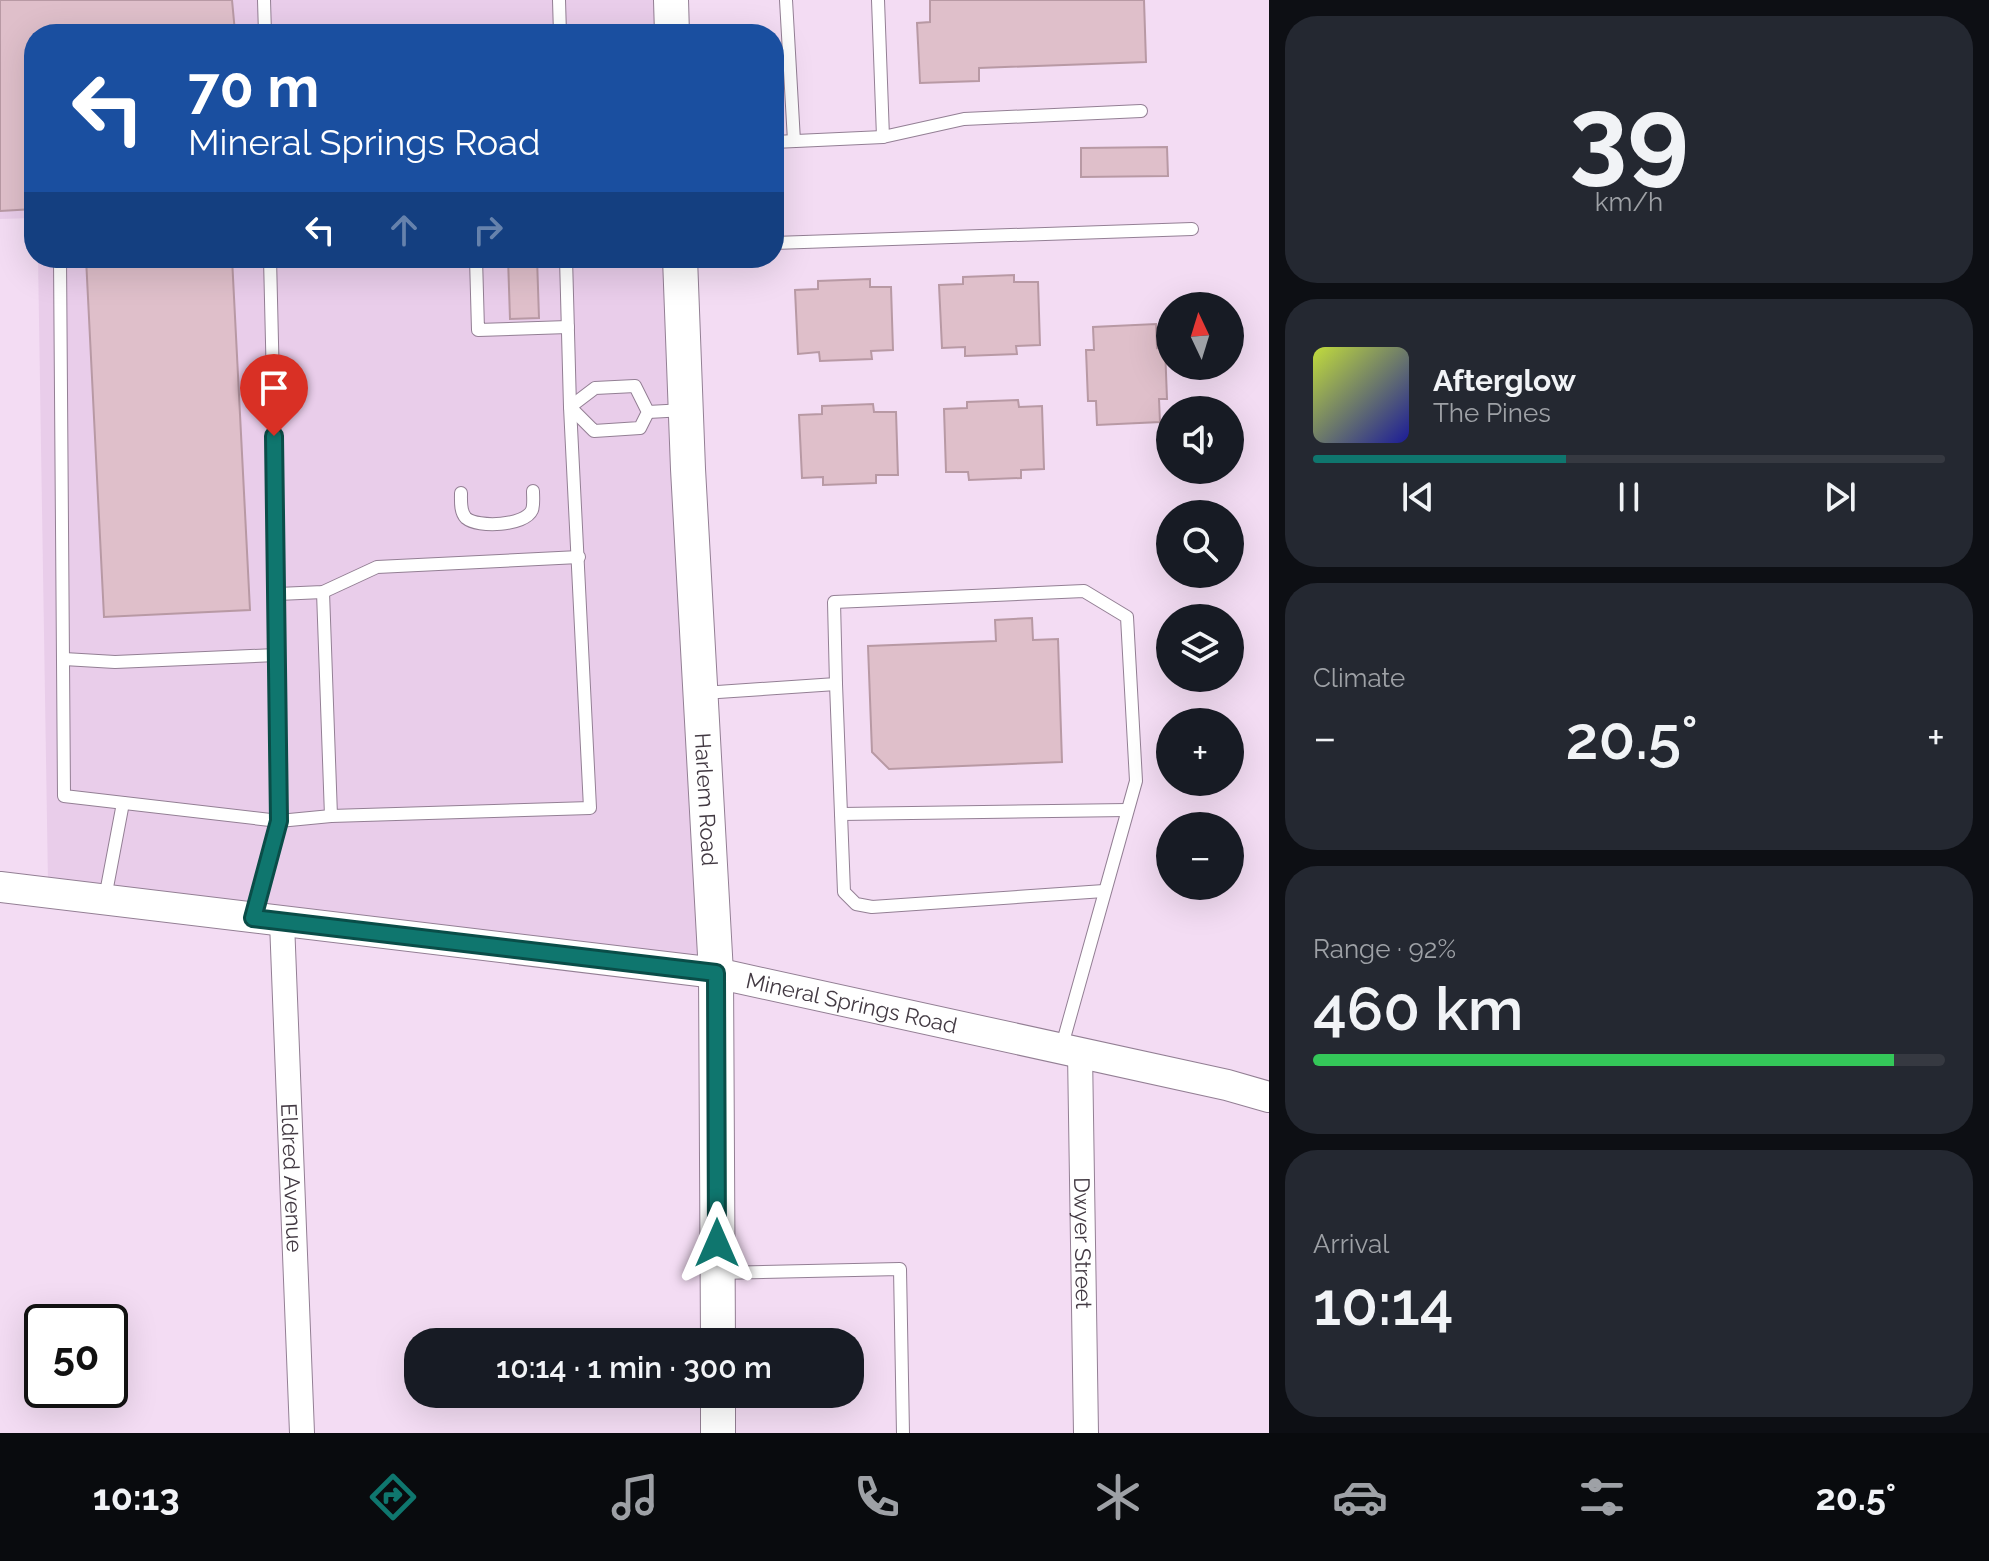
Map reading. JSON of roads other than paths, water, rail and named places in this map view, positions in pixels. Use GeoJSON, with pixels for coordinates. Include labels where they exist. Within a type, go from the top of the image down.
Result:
{"type":"FeatureCollection","features":[{"type":"Feature","properties":{"kind":"main road"},"geometry":{"type":"LineString","coordinates":[[671,0],[672,24]]}},
{"type":"Feature","properties":{"kind":"main road","name":"Harlem Road"},"geometry":{"type":"LineString","coordinates":[[680,268],[716,973],[718,1328]]}},
{"type":"Feature","properties":{"kind":"main road"},"geometry":{"type":"LineString","coordinates":[[718,1408],[718,1433]]}},
{"type":"Feature","properties":{"kind":"street","name":"Mineral Springs Road"},"geometry":{"type":"LineString","coordinates":[[0,887],[716,973],[1227,1085],[1269,1097]]}},
{"type":"Feature","properties":{"kind":"street","name":"Eldred Avenue"},"geometry":{"type":"LineString","coordinates":[[268,920],[302,1433]]}},
{"type":"Feature","properties":{"kind":"street","name":"Dwyer Street"},"geometry":{"type":"LineString","coordinates":[[1070,1051],[1086,1433]]}},
{"type":"Feature","properties":{"kind":"lane"},"geometry":{"type":"LineString","coordinates":[[264,0],[265,24]]}},
{"type":"Feature","properties":{"kind":"lane"},"geometry":{"type":"LineString","coordinates":[[559,0],[560,24]]}},
{"type":"Feature","properties":{"kind":"lane"},"geometry":{"type":"LineString","coordinates":[[786,0],[794,141]]}},
{"type":"Feature","properties":{"kind":"lane"},"geometry":{"type":"LineString","coordinates":[[878,0],[883,137]]}},
{"type":"Feature","properties":{"kind":"lane"},"geometry":{"type":"LineString","coordinates":[[784,142],[883,137],[964,119],[1141,111]]}},
{"type":"Feature","properties":{"kind":"lane"},"geometry":{"type":"LineString","coordinates":[[784,243],[1192,229]]}},
{"type":"Feature","properties":{"kind":"lane"},"geometry":{"type":"LineString","coordinates":[[60,268],[64,796],[279,821],[331,816],[590,808],[566,268]]}},
{"type":"Feature","properties":{"kind":"lane"},"geometry":{"type":"LineString","coordinates":[[268,920],[279,821],[278,594],[270,268]]}},
{"type":"Feature","properties":{"kind":"lane"},"geometry":{"type":"LineString","coordinates":[[476,268],[478,330],[568,327]]}},
{"type":"Feature","properties":{"kind":"lane"},"geometry":{"type":"LineString","coordinates":[[570,407],[595,388],[635,386],[648,412]]}},
{"type":"Feature","properties":{"kind":"lane"},"geometry":{"type":"LineString","coordinates":[[570,407],[594,431],[640,428],[648,412]]}},
{"type":"Feature","properties":{"kind":"lane"},"geometry":{"type":"LineString","coordinates":[[648,412],[686,410]]}},
{"type":"Feature","properties":{"kind":"lane"},"geometry":{"type":"LineString","coordinates":[[461,493],[461,510],[465,517],[477,524],[518,522],[527,517],[533,509],[533,491]]}},
{"type":"Feature","properties":{"kind":"lane"},"geometry":{"type":"LineString","coordinates":[[278,594],[323,592],[377,567],[579,557]]}},
{"type":"Feature","properties":{"kind":"lane"},"geometry":{"type":"LineString","coordinates":[[1070,1051],[1104,891],[1136,781],[1127,617],[1084,591],[834,602],[844,892],[856,904],[872,907],[1104,891]]}},
{"type":"Feature","properties":{"kind":"lane"},"geometry":{"type":"LineString","coordinates":[[323,592],[331,816]]}},
{"type":"Feature","properties":{"kind":"lane"},"geometry":{"type":"LineString","coordinates":[[64,659],[115,662],[276,655]]}},
{"type":"Feature","properties":{"kind":"lane"},"geometry":{"type":"LineString","coordinates":[[701,693],[836,684]]}},
{"type":"Feature","properties":{"kind":"lane"},"geometry":{"type":"LineString","coordinates":[[105,900],[123,803]]}},
{"type":"Feature","properties":{"kind":"lane"},"geometry":{"type":"LineString","coordinates":[[841,814],[1127,810]]}},
{"type":"Feature","properties":{"kind":"lane"},"geometry":{"type":"LineString","coordinates":[[717,1273],[900,1269],[903,1433]]}}]}
